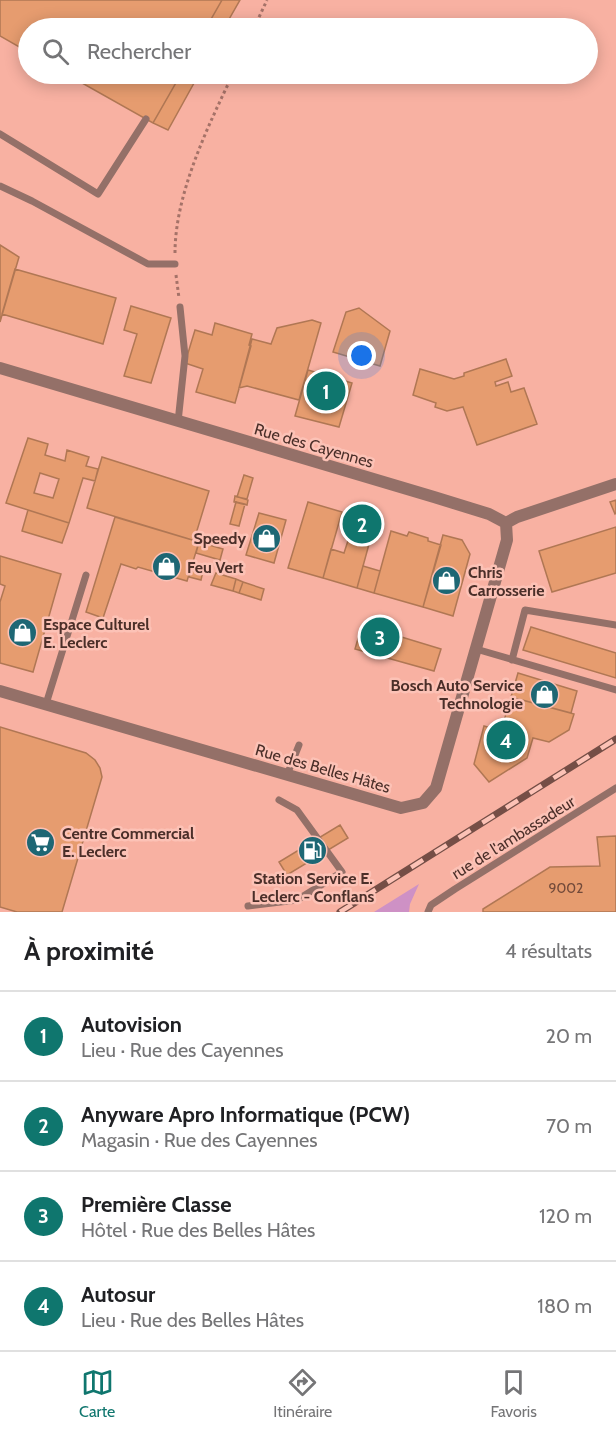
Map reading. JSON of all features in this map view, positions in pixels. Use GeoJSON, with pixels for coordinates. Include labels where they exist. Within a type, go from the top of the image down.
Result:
{"type":"FeatureCollection","features":[{"type":"Feature","properties":{"kind":"street","name":"Rue des Cayennes"},"geometry":{"type":"LineString","coordinates":[[0,368],[489,514],[506,523]]}},
{"type":"Feature","properties":{"kind":"street"},"geometry":{"type":"LineString","coordinates":[[506,523],[517,517],[616,484]]}},
{"type":"Feature","properties":{"kind":"street","name":"Rue des Belles Hâtes"},"geometry":{"type":"LineString","coordinates":[[0,692],[401,808],[423,803],[436,788],[507,540],[506,523]]}},
{"type":"Feature","properties":{"kind":"lane"},"geometry":{"type":"LineString","coordinates":[[0,134],[98,194],[146,120]]}},
{"type":"Feature","properties":{"kind":"lane"},"geometry":{"type":"LineString","coordinates":[[0,186],[33,201],[147,264],[175,264]]}},
{"type":"Feature","properties":{"kind":"lane"},"geometry":{"type":"LineString","coordinates":[[178,422],[185,356],[180,307]]}},
{"type":"Feature","properties":{"kind":"lane"},"geometry":{"type":"LineString","coordinates":[[46,704],[86,575]]}},
{"type":"Feature","properties":{"kind":"lane"},"geometry":{"type":"LineString","coordinates":[[512,660],[525,610],[616,625]]}},
{"type":"Feature","properties":{"kind":"lane"},"geometry":{"type":"LineString","coordinates":[[476,649],[616,690]]}},
{"type":"Feature","properties":{"kind":"lane"},"geometry":{"type":"LineString","coordinates":[[287,775],[299,745]]}},
{"type":"Feature","properties":{"kind":"lane","name":"rue de l'ambassadeur"},"geometry":{"type":"LineString","coordinates":[[428,912],[431,905],[455,889],[616,788]]}},
{"type":"Feature","properties":{"kind":"lane"},"geometry":{"type":"LineString","coordinates":[[248,906],[297,900],[342,872],[297,810],[279,800]]}},
{"type":"Feature","properties":{"kind":"path"},"geometry":{"type":"LineString","coordinates":[[259,18],[267,0]]}},
{"type":"Feature","properties":{"kind":"path"},"geometry":{"type":"LineString","coordinates":[[180,307],[175,264],[177,230],[198,153],[229,84]]}},
{"type":"Feature","properties":{"kind":"shaded area"},"geometry":{"type":"Polygon","coordinates":[[[419,884],[409,912],[374,912],[419,884]]]}},
{"type":"Feature","properties":{"kind":"building"},"geometry":{"type":"Polygon","coordinates":[[[0,0],[222,0],[212,18],[18,18],[18,46],[0,36],[0,0]]]}},
{"type":"Feature","properties":{"kind":"building"},"geometry":{"type":"Polygon","coordinates":[[[222,0],[240,0],[230,18],[212,18],[222,0]]]}},
{"type":"Feature","properties":{"kind":"building"},"geometry":{"type":"Polygon","coordinates":[[[84,84],[175,84],[153,123],[84,84]]]}},
{"type":"Feature","properties":{"kind":"building"},"geometry":{"type":"Polygon","coordinates":[[[175,84],[193,84],[168,130],[153,123],[175,84]]]}},
{"type":"Feature","properties":{"kind":"building"},"geometry":{"type":"Polygon","coordinates":[[[0,245],[19,257],[0,322],[0,245]]]}},
{"type":"Feature","properties":{"kind":"building"},"geometry":{"type":"Polygon","coordinates":[[[15,269],[116,298],[103,344],[2,314],[15,269]]]}},
{"type":"Feature","properties":{"kind":"building"},"geometry":{"type":"Polygon","coordinates":[[[131,306],[171,318],[151,383],[124,376],[137,334],[124,330],[131,306]]]}},
{"type":"Feature","properties":{"kind":"building"},"geometry":{"type":"Polygon","coordinates":[[[359,308],[390,331],[380,366],[333,352],[346,312],[359,308]]]}},
{"type":"Feature","properties":{"kind":"building"},"geometry":{"type":"Polygon","coordinates":[[[312,320],[321,323],[299,400],[247,386],[239,388],[252,339],[271,344],[277,328],[312,320]]]}},
{"type":"Feature","properties":{"kind":"building"},"geometry":{"type":"Polygon","coordinates":[[[215,323],[252,334],[249,345],[251,346],[235,403],[196,392],[203,369],[185,363],[195,330],[212,335],[215,323]]]}},
{"type":"Feature","properties":{"kind":"building"},"geometry":{"type":"Polygon","coordinates":[[[506,359],[512,376],[495,382],[496,386],[508,382],[511,392],[524,388],[537,424],[477,445],[463,407],[447,411],[435,407],[436,403],[413,395],[420,369],[454,379],[464,376],[464,373],[506,359]]]}},
{"type":"Feature","properties":{"kind":"building"},"geometry":{"type":"Polygon","coordinates":[[[308,370],[352,383],[339,427],[295,416],[308,370]]]}},
{"type":"Feature","properties":{"kind":"building"},"geometry":{"type":"Polygon","coordinates":[[[28,438],[48,444],[45,455],[65,461],[67,450],[89,457],[86,466],[98,469],[95,481],[83,478],[69,523],[6,503],[28,438]],[[40,473],[34,493],[53,498],[59,479],[40,473]]]}},
{"type":"Feature","properties":{"kind":"building"},"geometry":{"type":"Polygon","coordinates":[[[102,457],[209,491],[195,537],[200,539],[199,542],[87,508],[102,457]]]}},
{"type":"Feature","properties":{"kind":"building"},"geometry":{"type":"Polygon","coordinates":[[[244,475],[253,478],[247,499],[237,497],[244,475]]]}},
{"type":"Feature","properties":{"kind":"building"},"geometry":{"type":"Polygon","coordinates":[[[235,496],[248,500],[247,505],[234,502],[235,496]]]}},
{"type":"Feature","properties":{"kind":"building"},"geometry":{"type":"Polygon","coordinates":[[[616,500],[616,513],[615,514],[610,502],[616,500]]]}},
{"type":"Feature","properties":{"kind":"building"},"geometry":{"type":"Polygon","coordinates":[[[236,502],[245,504],[239,526],[230,524],[236,502]]]}},
{"type":"Feature","properties":{"kind":"building"},"geometry":{"type":"Polygon","coordinates":[[[308,502],[342,512],[323,578],[288,568],[308,502]]]}},
{"type":"Feature","properties":{"kind":"building"},"geometry":{"type":"Polygon","coordinates":[[[28,510],[69,523],[62,543],[22,531],[28,510]]]}},
{"type":"Feature","properties":{"kind":"building"},"geometry":{"type":"Polygon","coordinates":[[[358,510],[377,515],[357,588],[323,578],[331,549],[344,553],[358,510]]]}},
{"type":"Feature","properties":{"kind":"building","name":"Speedy"},"geometry":{"type":"Polygon","coordinates":[[[259,513],[286,520],[274,563],[246,555],[259,513]]]}},
{"type":"Feature","properties":{"kind":"building","name":"Feu Vert"},"geometry":{"type":"Polygon","coordinates":[[[115,517],[199,542],[187,581],[121,564],[103,618],[86,612],[115,517]]]}},
{"type":"Feature","properties":{"kind":"building"},"geometry":{"type":"Polygon","coordinates":[[[616,527],[616,573],[552,592],[539,551],[616,527]]]}},
{"type":"Feature","properties":{"kind":"building"},"geometry":{"type":"Polygon","coordinates":[[[391,531],[407,536],[409,532],[441,545],[423,607],[374,593],[391,531]]]}},
{"type":"Feature","properties":{"kind":"building","name":"Chris Carrosserie"},"geometry":{"type":"Polygon","coordinates":[[[443,535],[462,540],[470,554],[453,616],[423,607],[443,535]]]}},
{"type":"Feature","properties":{"kind":"building"},"geometry":{"type":"Polygon","coordinates":[[[199,542],[223,549],[220,560],[196,553],[199,542]]]}},
{"type":"Feature","properties":{"kind":"building","name":"Espace Culturel E. Leclerc"},"geometry":{"type":"Polygon","coordinates":[[[0,556],[61,574],[33,672],[0,663],[0,602],[5,586],[0,584],[0,556]]]}},
{"type":"Feature","properties":{"kind":"building"},"geometry":{"type":"Polygon","coordinates":[[[363,566],[380,571],[374,593],[357,588],[363,566]]]}},
{"type":"Feature","properties":{"kind":"building"},"geometry":{"type":"Polygon","coordinates":[[[192,568],[203,571],[201,580],[189,577],[192,568]]]}},
{"type":"Feature","properties":{"kind":"building"},"geometry":{"type":"Polygon","coordinates":[[[216,573],[236,579],[233,591],[211,585],[216,573]]]}},
{"type":"Feature","properties":{"kind":"building"},"geometry":{"type":"Polygon","coordinates":[[[236,579],[243,582],[239,593],[233,591],[236,579]]]}},
{"type":"Feature","properties":{"kind":"building"},"geometry":{"type":"Polygon","coordinates":[[[243,582],[264,589],[261,600],[239,593],[243,582]]]}},
{"type":"Feature","properties":{"kind":"building"},"geometry":{"type":"Polygon","coordinates":[[[362,625],[441,649],[434,671],[355,649],[362,625]]]}},
{"type":"Feature","properties":{"kind":"building"},"geometry":{"type":"Polygon","coordinates":[[[531,627],[616,653],[616,678],[523,650],[531,627]]]}},
{"type":"Feature","properties":{"kind":"building","name":"Bosch Auto Service Technologie"},"geometry":{"type":"Polygon","coordinates":[[[518,673],[577,691],[571,713],[511,697],[518,673]]]}},
{"type":"Feature","properties":{"kind":"building"},"geometry":{"type":"Polygon","coordinates":[[[511,697],[574,714],[569,730],[549,742],[533,738],[527,758],[489,782],[474,764],[484,726],[501,731],[511,697]]]}},
{"type":"Feature","properties":{"kind":"building","name":"Centre Commercial E. Leclerc"},"geometry":{"type":"Polygon","coordinates":[[[0,727],[86,753],[95,760],[100,768],[102,777],[62,912],[17,912],[0,907],[0,727]]]}},
{"type":"Feature","properties":{"kind":"building","name":"Station Service E. Leclerc - Conflans"},"geometry":{"type":"Polygon","coordinates":[[[340,825],[348,838],[287,875],[279,862],[340,825]]]}},
{"type":"Feature","properties":{"kind":"building"},"geometry":{"type":"Polygon","coordinates":[[[616,836],[616,912],[483,912],[483,909],[550,867],[600,866],[597,837],[616,836]]]}},
{"type":"Feature","properties":{"kind":"railway"},"geometry":{"type":"LineString","coordinates":[[340,912],[616,739]]}},
{"type":"Feature","properties":{"kind":"place","name":"Autovision"},"geometry":{"type":"Point","coordinates":[326,391]}},
{"type":"Feature","properties":{"kind":"place","name":"Anyware Apro Informatique (PCW)"},"geometry":{"type":"Point","coordinates":[362,524]}},
{"type":"Feature","properties":{"kind":"place","name":"Speedy"},"geometry":{"type":"Point","coordinates":[267,538]}},
{"type":"Feature","properties":{"kind":"place","name":"Feu Vert"},"geometry":{"type":"Point","coordinates":[166,567]}},
{"type":"Feature","properties":{"kind":"place","name":"Chris Carrosserie"},"geometry":{"type":"Point","coordinates":[447,581]}},
{"type":"Feature","properties":{"kind":"place","name":"Espace Culturel E. Leclerc"},"geometry":{"type":"Point","coordinates":[22,633]}},
{"type":"Feature","properties":{"kind":"place","name":"Première Classe"},"geometry":{"type":"Point","coordinates":[380,637]}},
{"type":"Feature","properties":{"kind":"place","name":"Bosch Auto Service Technologie"},"geometry":{"type":"Point","coordinates":[544,694]}},
{"type":"Feature","properties":{"kind":"place","name":"Autosur"},"geometry":{"type":"Point","coordinates":[506,740]}},
{"type":"Feature","properties":{"kind":"place","name":"Centre Commercial E. Leclerc"},"geometry":{"type":"Point","coordinates":[41,842]}},
{"type":"Feature","properties":{"kind":"place","name":"Station Service E. Leclerc - Conflans"},"geometry":{"type":"Point","coordinates":[313,850]}}]}
